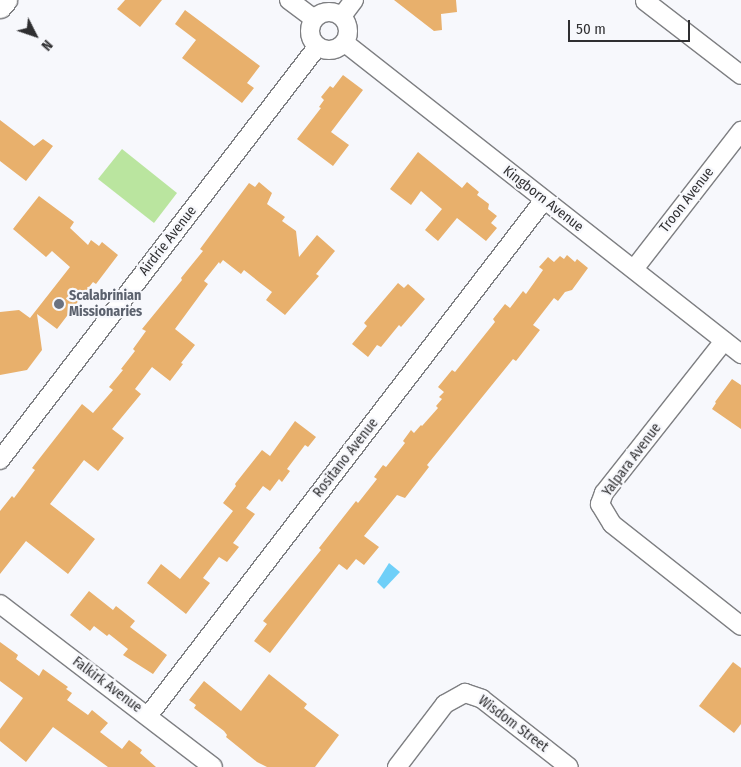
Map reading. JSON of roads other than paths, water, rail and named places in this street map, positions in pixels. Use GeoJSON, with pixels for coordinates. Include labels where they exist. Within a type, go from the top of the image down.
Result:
{"type":"FeatureCollection","features":[{"type":"Feature","properties":{"kind":"main road"},"geometry":{"type":"LineString","coordinates":[[0,6],[5,0]]}},
{"type":"Feature","properties":{"kind":"street"},"geometry":{"type":"LineString","coordinates":[[288,0],[314,19]]}},
{"type":"Feature","properties":{"kind":"street"},"geometry":{"type":"LineString","coordinates":[[342,16],[354,0]]}},
{"type":"Feature","properties":{"kind":"street"},"geometry":{"type":"LineString","coordinates":[[645,1],[741,76]]}},
{"type":"Feature","properties":{"kind":"street"},"geometry":{"type":"LineString","coordinates":[[328,12],[342,16],[348,30],[345,43],[330,51],[317,47],[309,32],[314,19],[328,12]]}},
{"type":"Feature","properties":{"kind":"street","name":"Kingborn Avenue"},"geometry":{"type":"LineString","coordinates":[[345,43],[741,354]]}},
{"type":"Feature","properties":{"kind":"street","name":"Airdrie Avenue"},"geometry":{"type":"LineString","coordinates":[[0,460],[317,47]]}},
{"type":"Feature","properties":{"kind":"street","name":"Troon Avenue"},"geometry":{"type":"LineString","coordinates":[[634,269],[741,131]]}},
{"type":"Feature","properties":{"kind":"street","name":"Rositano Avenue"},"geometry":{"type":"LineString","coordinates":[[148,716],[544,200]]}},
{"type":"Feature","properties":{"kind":"street","name":"Yalpara Avenue"},"geometry":{"type":"LineString","coordinates":[[724,341],[604,493],[600,504],[612,524],[741,626]]}},
{"type":"Feature","properties":{"kind":"street","name":"Falkirk Avenue"},"geometry":{"type":"LineString","coordinates":[[0,604],[213,767]]}},
{"type":"Feature","properties":{"kind":"street","name":"Wisdom Street"},"geometry":{"type":"LineString","coordinates":[[397,767],[445,704],[466,692],[482,699],[569,767]]}},
{"type":"Feature","properties":{"kind":"water"},"geometry":{"type":"Polygon","coordinates":[[[389,563],[400,572],[384,589],[377,582],[389,563]]]}},
{"type":"Feature","properties":{"kind":"place","name":"Scalabrinian Missionaries"},"geometry":{"type":"Point","coordinates":[59,304]}}]}
